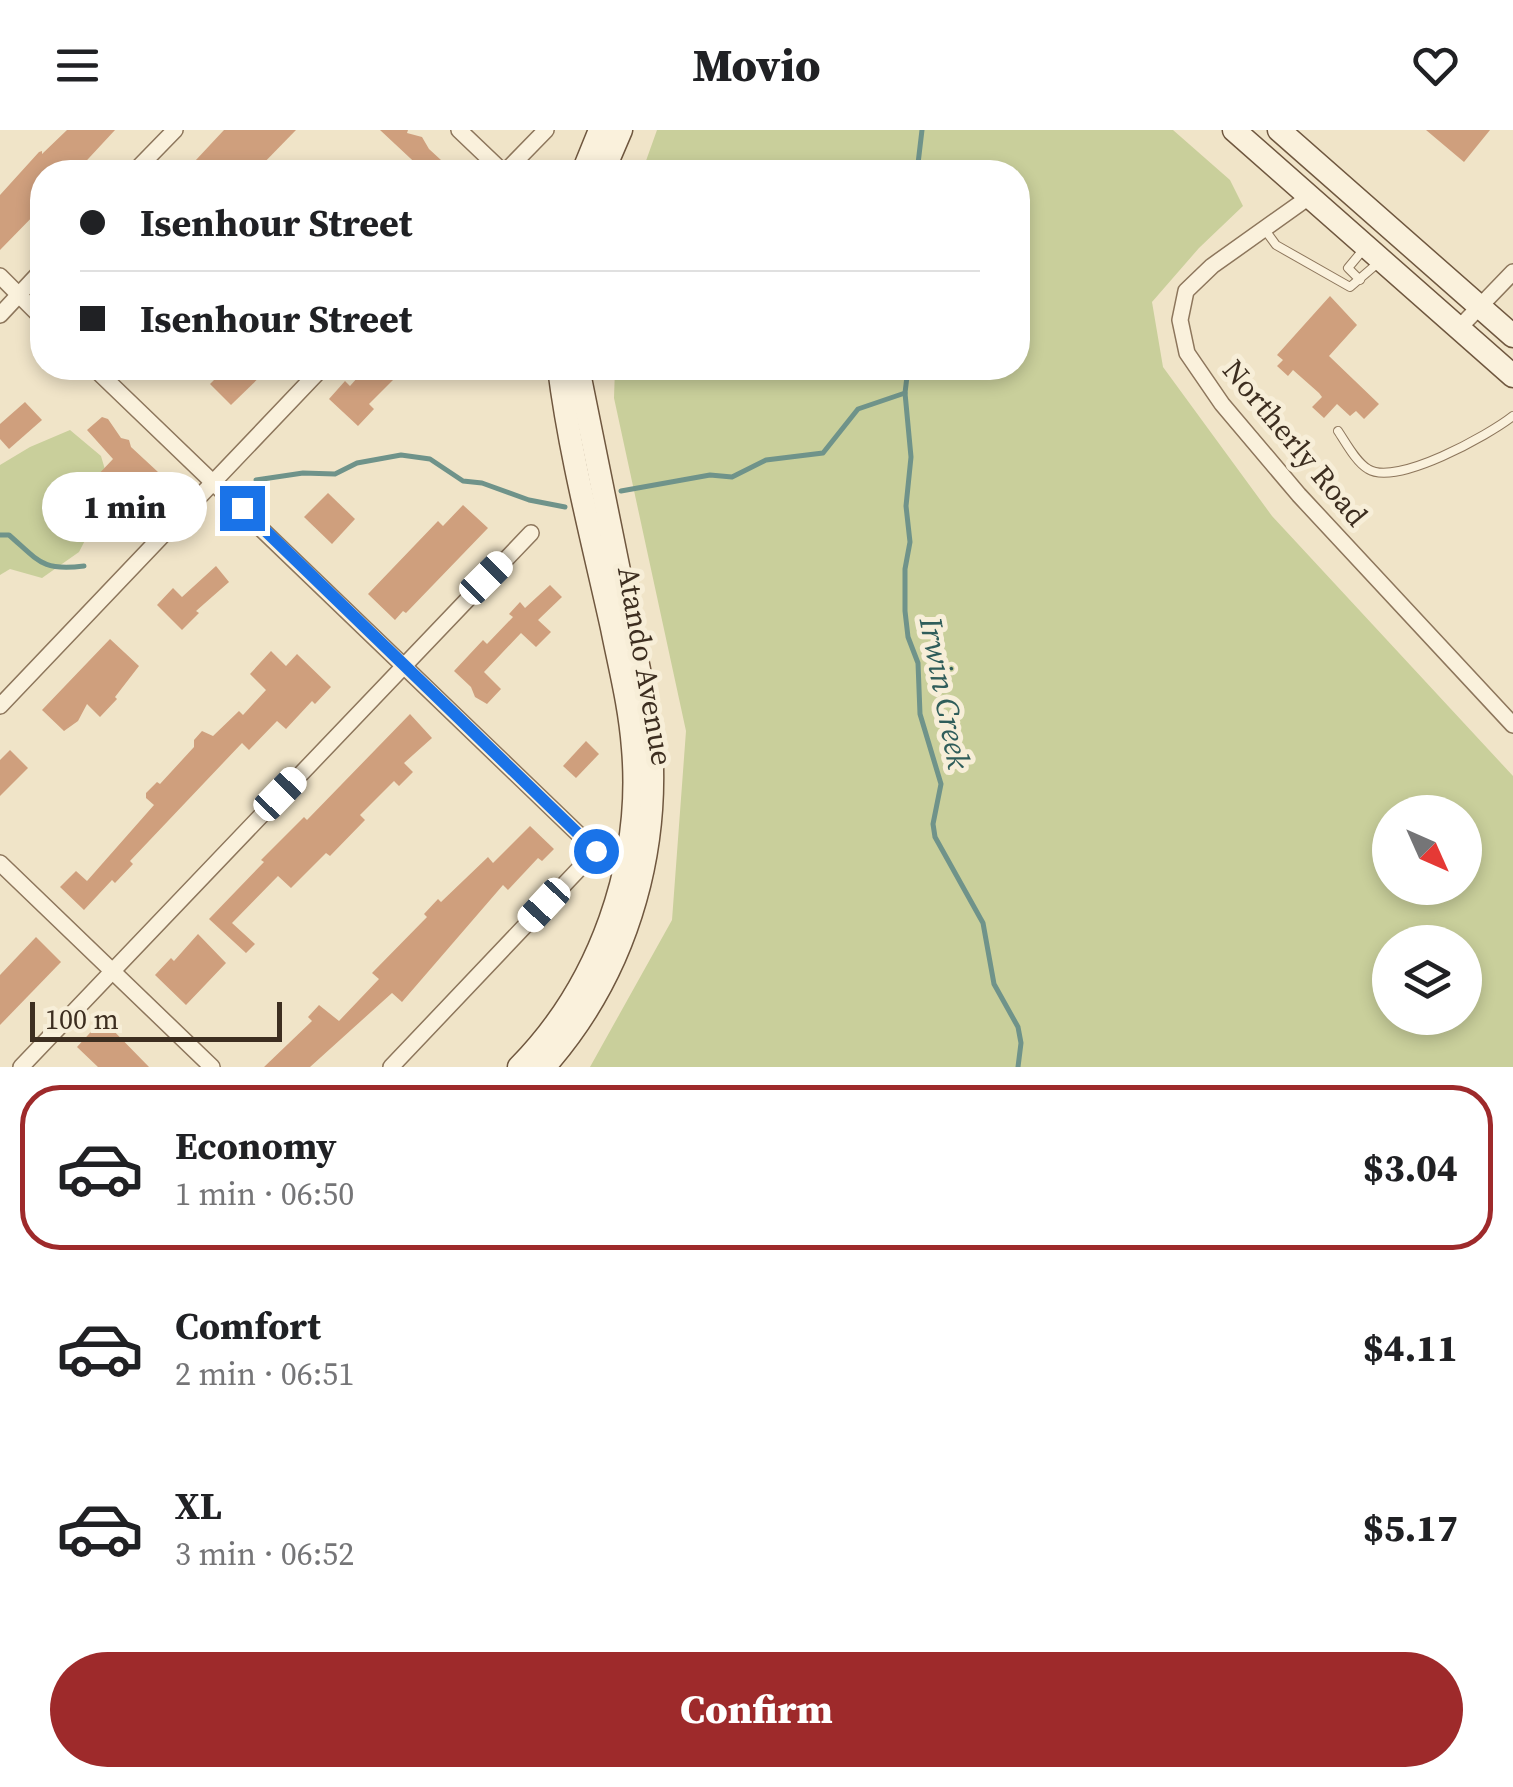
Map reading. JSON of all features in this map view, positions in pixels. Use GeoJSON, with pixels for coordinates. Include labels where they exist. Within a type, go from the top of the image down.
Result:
{"type":"FeatureCollection","features":[{"type":"Feature","properties":{"kind":"main road"},"geometry":{"type":"LineString","coordinates":[[588,160],[600,130]]}},
{"type":"Feature","properties":{"kind":"main road"},"geometry":{"type":"LineString","coordinates":[[607,160],[621,130]]}},
{"type":"Feature","properties":{"kind":"main road"},"geometry":{"type":"LineString","coordinates":[[1234,130],[1513,376]]}},
{"type":"Feature","properties":{"kind":"main road"},"geometry":{"type":"LineString","coordinates":[[1279,130],[1513,336]]}},
{"type":"Feature","properties":{"kind":"main road","name":"Atando Avenue"},"geometry":{"type":"LineString","coordinates":[[519,1067],[562,1014],[598,951],[622,880],[634,807],[634,750],[626,694],[561,380]]}},
{"type":"Feature","properties":{"kind":"main road","name":"Atando Avenue"},"geometry":{"type":"LineString","coordinates":[[544,1067],[589,1006],[622,940],[640,885],[652,808],[653,767],[647,709],[580,380]]}},
{"type":"Feature","properties":{"kind":"street"},"geometry":{"type":"LineString","coordinates":[[145,160],[174,130]]}},
{"type":"Feature","properties":{"kind":"street"},"geometry":{"type":"LineString","coordinates":[[459,130],[491,160]]}},
{"type":"Feature","properties":{"kind":"street"},"geometry":{"type":"LineString","coordinates":[[516,160],[546,130]]}},
{"type":"Feature","properties":{"kind":"street","name":"Northerly Road"},"geometry":{"type":"LineString","coordinates":[[1309,196],[1212,266],[1186,291],[1180,320],[1187,353],[1263,454],[1513,726]]}},
{"type":"Feature","properties":{"kind":"street"},"geometry":{"type":"LineString","coordinates":[[1459,328],[1513,272]]}},
{"type":"Feature","properties":{"kind":"street"},"geometry":{"type":"LineString","coordinates":[[0,276],[30,307]]}},
{"type":"Feature","properties":{"kind":"street"},"geometry":{"type":"LineString","coordinates":[[0,315],[30,283]]}},
{"type":"Feature","properties":{"kind":"street"},"geometry":{"type":"LineString","coordinates":[[107,380],[596,851],[391,1067]]}},
{"type":"Feature","properties":{"kind":"street"},"geometry":{"type":"LineString","coordinates":[[0,706],[311,380]]}},
{"type":"Feature","properties":{"kind":"street"},"geometry":{"type":"LineString","coordinates":[[20,1067],[531,533]]}},
{"type":"Feature","properties":{"kind":"street"},"geometry":{"type":"LineString","coordinates":[[0,863],[212,1067]]}},
{"type":"Feature","properties":{"kind":"lane"},"geometry":{"type":"LineString","coordinates":[[1264,228],[1276,246],[1350,287],[1360,280],[1374,253]]}},
{"type":"Feature","properties":{"kind":"lane"},"geometry":{"type":"LineString","coordinates":[[1360,280],[1348,268],[1374,253]]}},
{"type":"Feature","properties":{"kind":"lane"},"geometry":{"type":"LineString","coordinates":[[1338,432],[1368,470],[1385,474],[1456,451],[1513,416]]}},
{"type":"Feature","properties":{"kind":"green space"},"geometry":{"type":"Polygon","coordinates":[[[657,130],[1173,130],[1230,180],[1243,206],[1199,248],[1152,302],[1163,367],[1272,516],[1513,776],[1513,1067],[590,1067],[672,920],[686,731],[614,398],[615,380],[1030,380],[1030,160],[646,160],[657,130]]]}},
{"type":"Feature","properties":{"kind":"green space"},"geometry":{"type":"Polygon","coordinates":[[[70,430],[101,456],[111,490],[79,552],[42,578],[10,569],[0,575],[0,465],[70,430]]]}},
{"type":"Feature","properties":{"kind":"building"},"geometry":{"type":"Polygon","coordinates":[[[67,130],[115,130],[87,160],[32,160],[39,152],[42,154],[67,130]]]}},
{"type":"Feature","properties":{"kind":"building"},"geometry":{"type":"Polygon","coordinates":[[[224,130],[296,130],[267,160],[196,160],[224,130]]]}},
{"type":"Feature","properties":{"kind":"building"},"geometry":{"type":"Polygon","coordinates":[[[380,130],[408,130],[407,133],[422,137],[441,160],[412,160],[380,130]]]}},
{"type":"Feature","properties":{"kind":"building"},"geometry":{"type":"Polygon","coordinates":[[[1426,130],[1490,130],[1464,162],[1426,130]]]}},
{"type":"Feature","properties":{"kind":"building"},"geometry":{"type":"Polygon","coordinates":[[[30,162],[30,219],[0,250],[0,195],[30,162]]]}},
{"type":"Feature","properties":{"kind":"building"},"geometry":{"type":"Polygon","coordinates":[[[1330,296],[1357,325],[1329,356],[1379,404],[1364,419],[1356,411],[1350,416],[1337,404],[1324,418],[1312,407],[1322,397],[1319,393],[1293,370],[1288,376],[1277,366],[1283,360],[1277,355],[1330,296]]]}},
{"type":"Feature","properties":{"kind":"building"},"geometry":{"type":"Polygon","coordinates":[[[214,380],[257,380],[231,405],[210,384],[214,380]]]}},
{"type":"Feature","properties":{"kind":"building"},"geometry":{"type":"Polygon","coordinates":[[[355,380],[393,380],[369,404],[374,409],[358,426],[329,399],[345,381],[350,386],[355,380]]]}},
{"type":"Feature","properties":{"kind":"building"},"geometry":{"type":"Polygon","coordinates":[[[25,402],[42,420],[9,449],[0,439],[0,424],[25,402]]]}},
{"type":"Feature","properties":{"kind":"building"},"geometry":{"type":"Polygon","coordinates":[[[102,417],[158,472],[150,484],[133,491],[129,507],[116,514],[92,540],[57,513],[113,459],[87,430],[102,417]]]}},
{"type":"Feature","properties":{"kind":"building"},"geometry":{"type":"Polygon","coordinates":[[[328,493],[355,519],[332,544],[304,517],[328,493]]]}},
{"type":"Feature","properties":{"kind":"building"},"geometry":{"type":"Polygon","coordinates":[[[463,505],[488,528],[395,620],[368,594],[438,521],[443,526],[463,505]]]}},
{"type":"Feature","properties":{"kind":"building"},"geometry":{"type":"Polygon","coordinates":[[[216,566],[229,582],[196,611],[199,613],[182,630],[157,605],[173,588],[182,597],[216,566]]]}},
{"type":"Feature","properties":{"kind":"building"},"geometry":{"type":"Polygon","coordinates":[[[550,585],[562,597],[538,620],[551,632],[536,647],[521,633],[484,672],[501,689],[487,704],[475,697],[471,687],[454,671],[483,640],[487,644],[513,617],[509,614],[520,602],[525,608],[550,585]]]}},
{"type":"Feature","properties":{"kind":"building"},"geometry":{"type":"Polygon","coordinates":[[[110,639],[139,666],[100,717],[87,704],[78,721],[64,731],[42,710],[110,639]]]}},
{"type":"Feature","properties":{"kind":"building"},"geometry":{"type":"Polygon","coordinates":[[[271,651],[286,666],[297,654],[331,687],[286,729],[277,721],[249,750],[242,743],[130,861],[133,864],[84,910],[60,887],[76,871],[87,881],[154,805],[146,793],[157,782],[160,784],[194,747],[194,740],[202,731],[213,736],[239,711],[243,715],[266,690],[250,674],[271,651]]]}},
{"type":"Feature","properties":{"kind":"building"},"geometry":{"type":"Polygon","coordinates":[[[410,714],[432,738],[404,763],[413,772],[399,786],[394,781],[360,815],[365,820],[330,856],[326,853],[291,888],[278,876],[232,923],[255,944],[246,953],[209,919],[264,862],[261,860],[304,817],[307,820],[410,714]]]}},
{"type":"Feature","properties":{"kind":"building"},"geometry":{"type":"Polygon","coordinates":[[[586,741],[599,754],[576,778],[563,766],[586,741]]]}},
{"type":"Feature","properties":{"kind":"building"},"geometry":{"type":"Polygon","coordinates":[[[10,750],[28,768],[0,796],[0,760],[10,750]]]}},
{"type":"Feature","properties":{"kind":"building"},"geometry":{"type":"Polygon","coordinates":[[[530,826],[554,849],[542,861],[538,858],[508,890],[503,885],[402,1002],[392,993],[310,1067],[264,1067],[312,1021],[308,1017],[319,1005],[339,1021],[379,979],[372,973],[427,917],[424,914],[438,899],[441,902],[488,857],[493,863],[530,826]]]}},
{"type":"Feature","properties":{"kind":"building"},"geometry":{"type":"Polygon","coordinates":[[[198,934],[226,963],[186,1005],[155,975],[198,934]]]}},
{"type":"Feature","properties":{"kind":"building"},"geometry":{"type":"Polygon","coordinates":[[[36,937],[61,962],[0,1025],[0,975],[36,937]]]}},
{"type":"Feature","properties":{"kind":"building"},"geometry":{"type":"Polygon","coordinates":[[[99,1023],[103,1027],[107,1024],[149,1067],[98,1067],[77,1047],[99,1023]]]}},
{"type":"Feature","properties":{"kind":"waterway","name":"Irwin Creek"},"geometry":{"type":"LineString","coordinates":[[918,160],[922,130]]}},
{"type":"Feature","properties":{"kind":"waterway","name":"Irwin Creek"},"geometry":{"type":"LineString","coordinates":[[907,380],[911,457],[906,506],[910,542],[905,569],[905,611],[908,637],[918,663],[920,714],[941,784],[933,824],[935,837],[983,923],[994,984],[1018,1027],[1018,1067]]}},
{"type":"Feature","properties":{"kind":"waterway"},"geometry":{"type":"LineString","coordinates":[[621,491],[710,475],[732,477],[766,460],[823,453],[858,409],[905,393]]}},
{"type":"Feature","properties":{"kind":"waterway"},"geometry":{"type":"LineString","coordinates":[[256,480],[303,473],[335,474],[357,463],[401,455],[430,459],[463,481],[565,507]]}},
{"type":"Feature","properties":{"kind":"waterway"},"geometry":{"type":"LineString","coordinates":[[0,535],[9,535],[50,566],[84,566]]}},
{"type":"Feature","properties":{"kind":"route"},"geometry":{"type":"LineString","coordinates":[[242,508],[596,851]]}}]}
